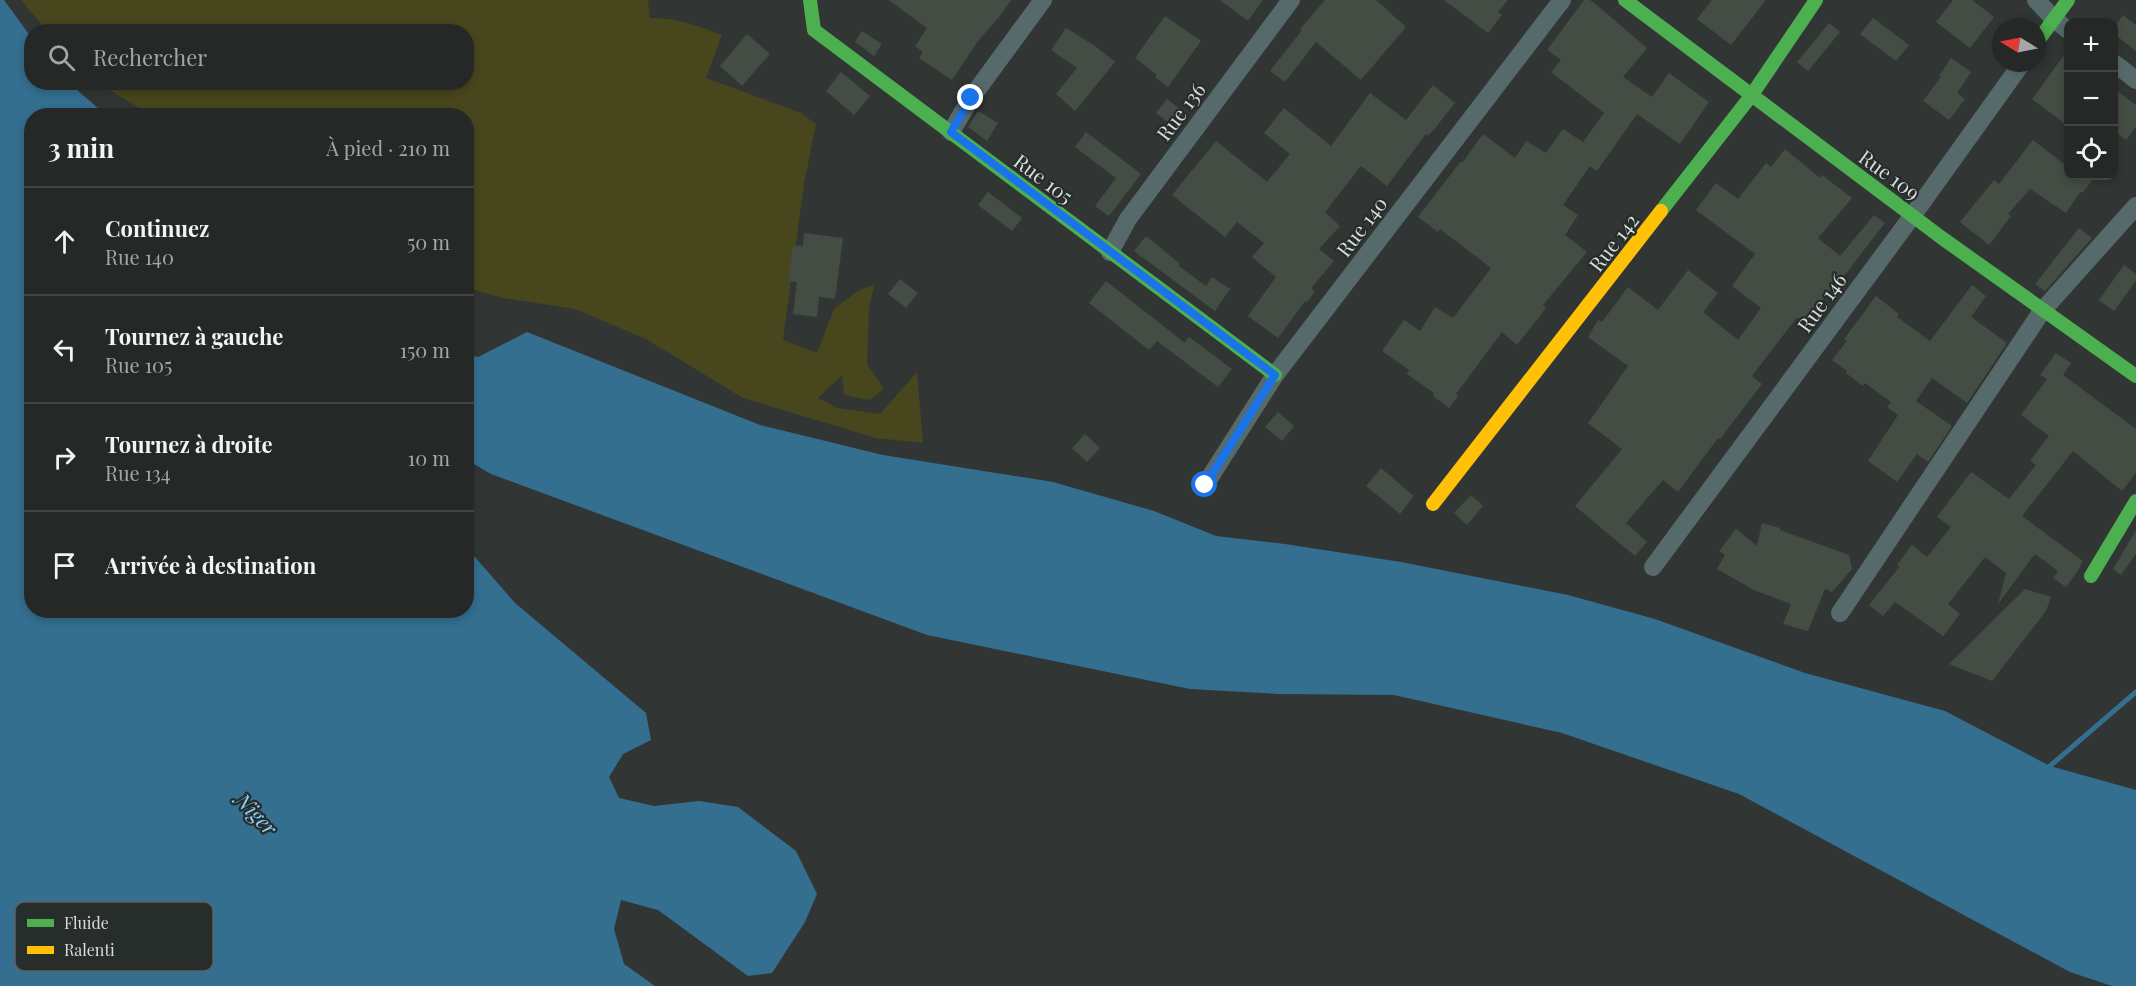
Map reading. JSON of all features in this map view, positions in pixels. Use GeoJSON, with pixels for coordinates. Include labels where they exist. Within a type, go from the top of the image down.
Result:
{"type":"FeatureCollection","features":[{"type":"Feature","properties":{"kind":"street","name":"Rue 105"},"geometry":{"type":"LineString","coordinates":[[810,0],[814,30],[1275,375]]}},
{"type":"Feature","properties":{"kind":"street"},"geometry":{"type":"LineString","coordinates":[[951,132],[971,98],[1043,0]]}},
{"type":"Feature","properties":{"kind":"street","name":"Rue 136"},"geometry":{"type":"LineString","coordinates":[[1110,252],[1128,219],[1291,0]]}},
{"type":"Feature","properties":{"kind":"street","name":"Rue 140"},"geometry":{"type":"LineString","coordinates":[[1205,485],[1275,375],[1562,0]]}},
{"type":"Feature","properties":{"kind":"street","name":"Rue 109"},"geometry":{"type":"LineString","coordinates":[[1625,0],[2042,311],[2136,376]]}},
{"type":"Feature","properties":{"kind":"street","name":"Rue 142"},"geometry":{"type":"LineString","coordinates":[[1433,504],[1751,96],[1816,0]]}},
{"type":"Feature","properties":{"kind":"street"},"geometry":{"type":"LineString","coordinates":[[2036,0],[2061,24]]}},
{"type":"Feature","properties":{"kind":"street"},"geometry":{"type":"LineString","coordinates":[[2046,35],[2061,24],[2068,0]]}},
{"type":"Feature","properties":{"kind":"street"},"geometry":{"type":"LineString","coordinates":[[2118,66],[2136,80]]}},
{"type":"Feature","properties":{"kind":"street","name":"Rue 146"},"geometry":{"type":"LineString","coordinates":[[1653,567],[2016,72]]}},
{"type":"Feature","properties":{"kind":"street"},"geometry":{"type":"LineString","coordinates":[[1840,613],[2042,311],[2136,206]]}},
{"type":"Feature","properties":{"kind":"street"},"geometry":{"type":"LineString","coordinates":[[2091,576],[2136,501]]}},
{"type":"Feature","properties":{"kind":"shaded area"},"geometry":{"type":"Polygon","coordinates":[[[21,0],[648,0],[650,18],[696,25],[722,35],[706,78],[801,113],[816,124],[804,184],[783,340],[817,353],[834,309],[859,290],[874,285],[869,309],[867,364],[884,389],[870,400],[844,395],[842,375],[818,398],[837,408],[880,414],[917,372],[923,443],[876,438],[743,398],[646,339],[575,309],[503,298],[474,290],[474,108],[139,108],[110,90],[474,90],[474,24],[41,24],[21,0]]]}},
{"type":"Feature","properties":{"kind":"water","name":"Niger"},"geometry":{"type":"Polygon","coordinates":[[[0,0],[4,0],[24,27],[24,90],[77,90],[98,108],[24,108],[24,618],[474,618],[474,556],[515,603],[646,713],[651,740],[623,754],[609,777],[619,798],[654,806],[699,801],[738,807],[796,851],[817,894],[805,922],[772,973],[748,976],[658,910],[621,900],[614,929],[624,964],[655,986],[0,986],[0,0]]]}},
{"type":"Feature","properties":{"kind":"water"},"geometry":{"type":"Polygon","coordinates":[[[527,332],[760,425],[883,455],[1053,482],[1154,511],[1216,536],[1401,562],[1568,595],[1655,619],[1805,673],[1945,711],[2050,766],[2136,790],[2136,986],[2112,986],[2070,972],[1739,794],[1562,733],[1394,695],[1279,694],[1190,689],[927,635],[491,474],[474,464],[474,356],[478,357],[527,332]]]}},
{"type":"Feature","properties":{"kind":"building"},"geometry":{"type":"Polygon","coordinates":[[[889,0],[1011,0],[978,41],[952,80],[919,58],[923,52],[915,46],[927,28],[889,0]]]}},
{"type":"Feature","properties":{"kind":"building"},"geometry":{"type":"Polygon","coordinates":[[[1220,0],[1263,0],[1248,21],[1220,0]]]}},
{"type":"Feature","properties":{"kind":"building"},"geometry":{"type":"Polygon","coordinates":[[[1325,0],[1376,0],[1406,27],[1361,80],[1316,42],[1285,82],[1270,71],[1302,30],[1300,29],[1325,0]]]}},
{"type":"Feature","properties":{"kind":"building"},"geometry":{"type":"Polygon","coordinates":[[[1444,0],[1508,0],[1498,12],[1502,15],[1488,33],[1444,0]]]}},
{"type":"Feature","properties":{"kind":"building"},"geometry":{"type":"Polygon","coordinates":[[[1584,0],[1590,0],[1598,6],[1647,48],[1623,77],[1652,97],[1669,73],[1709,102],[1680,144],[1637,114],[1597,171],[1590,166],[1563,205],[1578,215],[1565,235],[1587,252],[1543,305],[1546,308],[1517,345],[1502,332],[1456,394],[1458,396],[1449,408],[1433,396],[1434,393],[1407,374],[1409,370],[1382,351],[1404,320],[1420,331],[1435,307],[1453,318],[1491,268],[1440,229],[1438,232],[1418,217],[1483,134],[1515,158],[1526,141],[1546,153],[1563,129],[1583,142],[1604,113],[1551,72],[1561,60],[1547,50],[1584,0]]]}},
{"type":"Feature","properties":{"kind":"building"},"geometry":{"type":"Polygon","coordinates":[[[1712,0],[1766,0],[1731,45],[1697,19],[1712,0]]]}},
{"type":"Feature","properties":{"kind":"building"},"geometry":{"type":"Polygon","coordinates":[[[1953,0],[1972,0],[1994,17],[1970,48],[1936,22],[1953,0]]]}},
{"type":"Feature","properties":{"kind":"building"},"geometry":{"type":"Polygon","coordinates":[[[2123,15],[2136,25],[2136,51],[2118,37],[2118,22],[2123,15]]]}},
{"type":"Feature","properties":{"kind":"building"},"geometry":{"type":"Polygon","coordinates":[[[1165,16],[1201,41],[1168,87],[1135,58],[1165,16]]]}},
{"type":"Feature","properties":{"kind":"building"},"geometry":{"type":"Polygon","coordinates":[[[1873,18],[1909,45],[1896,61],[1860,34],[1873,18]]]}},
{"type":"Feature","properties":{"kind":"building"},"geometry":{"type":"Polygon","coordinates":[[[1829,23],[1840,32],[1808,71],[1797,62],[1829,23]]]}},
{"type":"Feature","properties":{"kind":"building"},"geometry":{"type":"Polygon","coordinates":[[[1066,28],[1115,62],[1075,111],[1056,94],[1077,68],[1051,50],[1066,28]]]}},
{"type":"Feature","properties":{"kind":"building"},"geometry":{"type":"Polygon","coordinates":[[[862,31],[882,44],[874,56],[855,42],[862,31]]]}},
{"type":"Feature","properties":{"kind":"building"},"geometry":{"type":"Polygon","coordinates":[[[747,34],[770,54],[742,86],[720,66],[747,34]]]}},
{"type":"Feature","properties":{"kind":"building"},"geometry":{"type":"Polygon","coordinates":[[[2064,55],[2064,123],[2032,99],[2064,55]]]}},
{"type":"Feature","properties":{"kind":"building"},"geometry":{"type":"Polygon","coordinates":[[[1951,58],[1971,72],[1957,93],[1965,99],[1949,120],[1923,101],[1941,77],[1939,76],[1951,58]]]}},
{"type":"Feature","properties":{"kind":"building"},"geometry":{"type":"Polygon","coordinates":[[[841,72],[870,96],[854,115],[826,91],[841,72]]]}},
{"type":"Feature","properties":{"kind":"building"},"geometry":{"type":"Polygon","coordinates":[[[1433,85],[1455,103],[1428,136],[1426,134],[1387,186],[1361,166],[1325,212],[1340,226],[1319,249],[1334,261],[1311,288],[1315,292],[1306,303],[1305,301],[1278,338],[1248,316],[1276,277],[1252,257],[1264,243],[1237,222],[1225,237],[1172,195],[1216,141],[1267,182],[1290,154],[1264,133],[1284,108],[1331,146],[1370,93],[1406,120],[1433,85]]]}},
{"type":"Feature","properties":{"kind":"building"},"geometry":{"type":"Polygon","coordinates":[[[2118,92],[2136,105],[2136,127],[2126,140],[2118,134],[2118,92]]]}},
{"type":"Feature","properties":{"kind":"building"},"geometry":{"type":"Polygon","coordinates":[[[1167,99],[1186,114],[1175,128],[1156,113],[1167,99]]]}},
{"type":"Feature","properties":{"kind":"building"},"geometry":{"type":"Polygon","coordinates":[[[978,111],[998,123],[987,141],[968,127],[978,111]]]}},
{"type":"Feature","properties":{"kind":"building"},"geometry":{"type":"Polygon","coordinates":[[[1086,132],[1141,174],[1109,216],[1095,206],[1116,178],[1075,147],[1086,132]]]}},
{"type":"Feature","properties":{"kind":"building"},"geometry":{"type":"Polygon","coordinates":[[[2033,140],[2064,164],[2064,180],[2093,180],[2082,193],[2080,192],[2066,213],[2030,189],[2008,214],[2011,216],[1989,245],[1960,222],[1994,180],[1999,184],[2033,140]]]}},
{"type":"Feature","properties":{"kind":"building"},"geometry":{"type":"Polygon","coordinates":[[[1785,149],[1820,178],[1822,175],[1852,198],[1818,238],[1840,256],[1874,215],[1885,223],[1804,323],[1797,317],[1752,376],[1762,384],[1678,492],[1663,480],[1626,523],[1647,542],[1635,556],[1575,506],[1622,449],[1588,423],[1628,366],[1588,337],[1598,320],[1602,322],[1628,287],[1658,310],[1688,270],[1718,293],[1703,312],[1738,340],[1761,308],[1732,286],[1755,254],[1696,210],[1716,183],[1738,199],[1766,163],[1771,167],[1785,149]]]}},
{"type":"Feature","properties":{"kind":"building"},"geometry":{"type":"Polygon","coordinates":[[[988,192],[1022,218],[1012,231],[978,205],[988,192]]]}},
{"type":"Feature","properties":{"kind":"building"},"geometry":{"type":"Polygon","coordinates":[[[2079,228],[2092,238],[2045,291],[2035,284],[2079,228]]]}},
{"type":"Feature","properties":{"kind":"building"},"geometry":{"type":"Polygon","coordinates":[[[804,233],[843,238],[835,299],[819,297],[817,317],[793,314],[797,282],[788,281],[793,245],[803,246],[804,233]]]}},
{"type":"Feature","properties":{"kind":"building"},"geometry":{"type":"Polygon","coordinates":[[[1146,236],[1180,264],[1179,266],[1206,286],[1212,277],[1230,289],[1215,311],[1134,251],[1146,236]]]}},
{"type":"Feature","properties":{"kind":"building"},"geometry":{"type":"Polygon","coordinates":[[[2124,265],[2136,274],[2136,281],[2114,311],[2099,300],[2124,265]]]}},
{"type":"Feature","properties":{"kind":"building"},"geometry":{"type":"Polygon","coordinates":[[[900,279],[918,293],[906,308],[888,294],[900,279]]]}},
{"type":"Feature","properties":{"kind":"building"},"geometry":{"type":"Polygon","coordinates":[[[1106,281],[1185,343],[1189,337],[1232,369],[1218,387],[1157,341],[1149,350],[1089,303],[1106,281]]]}},
{"type":"Feature","properties":{"kind":"building"},"geometry":{"type":"Polygon","coordinates":[[[1972,285],[1986,296],[1971,317],[2007,343],[1967,403],[1932,378],[1916,401],[1952,426],[1928,462],[1917,454],[1897,482],[1868,461],[1898,415],[1887,407],[1891,402],[1865,383],[1863,386],[1832,360],[1847,341],[1844,339],[1876,296],[1899,314],[1897,317],[1930,341],[1972,285]]]}},
{"type":"Feature","properties":{"kind":"building"},"geometry":{"type":"Polygon","coordinates":[[[2056,353],[2071,363],[2063,375],[2136,429],[2136,473],[2122,491],[2073,451],[2022,516],[2083,561],[2077,572],[2066,587],[2053,578],[2058,571],[2035,554],[1998,604],[2006,573],[1985,557],[1948,604],[1960,614],[1943,636],[1895,602],[1883,616],[1869,605],[1900,566],[1897,565],[1912,545],[1927,557],[1951,527],[1937,517],[1971,472],[2009,499],[2036,465],[2030,461],[2049,436],[2021,415],[2047,379],[2040,375],[2056,353]]]}},
{"type":"Feature","properties":{"kind":"building"},"geometry":{"type":"Polygon","coordinates":[[[1278,412],[1294,426],[1282,441],[1265,427],[1278,412]]]}},
{"type":"Feature","properties":{"kind":"building"},"geometry":{"type":"Polygon","coordinates":[[[1085,434],[1100,448],[1087,462],[1072,448],[1085,434]]]}},
{"type":"Feature","properties":{"kind":"building"},"geometry":{"type":"Polygon","coordinates":[[[1381,468],[1414,496],[1400,514],[1366,486],[1381,468]]]}},
{"type":"Feature","properties":{"kind":"building"},"geometry":{"type":"Polygon","coordinates":[[[1471,495],[1483,506],[1467,525],[1454,513],[1471,495]]]}},
{"type":"Feature","properties":{"kind":"building"},"geometry":{"type":"Polygon","coordinates":[[[1762,523],[1849,555],[1852,569],[1832,592],[1825,589],[1808,631],[1783,624],[1791,604],[1754,590],[1717,569],[1725,555],[1719,551],[1736,529],[1757,546],[1762,523]]]}},
{"type":"Feature","properties":{"kind":"building"},"geometry":{"type":"Polygon","coordinates":[[[2136,530],[2136,554],[2121,575],[2113,569],[2136,530]]]}},
{"type":"Feature","properties":{"kind":"building"},"geometry":{"type":"Polygon","coordinates":[[[2025,589],[2051,597],[2046,611],[1992,681],[1949,664],[2025,589]]]}},
{"type":"Feature","properties":{"kind":"waterway"},"geometry":{"type":"LineString","coordinates":[[2052,771],[2050,766],[2136,692]]}},
{"type":"Feature","properties":{"kind":"traffic: fast"},"geometry":{"type":"LineString","coordinates":[[810,0],[814,30],[1275,375]]}},
{"type":"Feature","properties":{"kind":"traffic: fast"},"geometry":{"type":"LineString","coordinates":[[1625,0],[1942,238],[2136,376]]}},
{"type":"Feature","properties":{"kind":"traffic: fast"},"geometry":{"type":"LineString","coordinates":[[1661,211],[1751,96],[1816,0]]}},
{"type":"Feature","properties":{"kind":"traffic: fast"},"geometry":{"type":"LineString","coordinates":[[2046,30],[2068,0]]}},
{"type":"Feature","properties":{"kind":"traffic: fast"},"geometry":{"type":"LineString","coordinates":[[2091,576],[2136,501]]}},
{"type":"Feature","properties":{"kind":"traffic: slow"},"geometry":{"type":"LineString","coordinates":[[1433,504],[1661,211]]}},
{"type":"Feature","properties":{"kind":"route"},"geometry":{"type":"LineString","coordinates":[[971,98],[951,132],[1275,375],[1205,485]]}}]}
